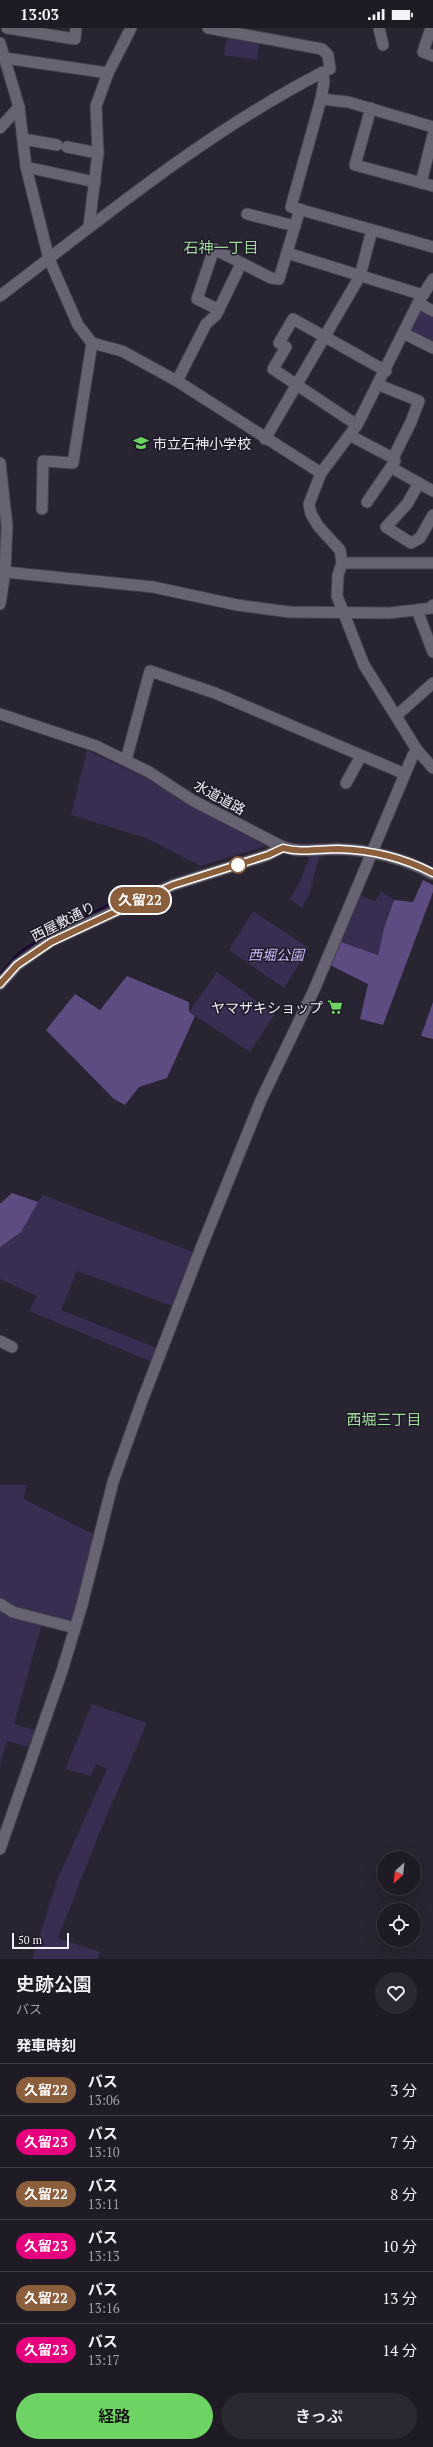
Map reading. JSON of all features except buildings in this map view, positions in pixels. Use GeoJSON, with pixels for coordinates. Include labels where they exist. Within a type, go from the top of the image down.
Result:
{"type":"FeatureCollection","features":[{"type":"Feature","properties":{"kind":"street"},"geometry":{"type":"LineString","coordinates":[[7,28],[75,39],[76,28]]}},
{"type":"Feature","properties":{"kind":"street"},"geometry":{"type":"LineString","coordinates":[[89,226],[98,153],[96,106],[108,73],[131,28]]}},
{"type":"Feature","properties":{"kind":"street"},"geometry":{"type":"LineString","coordinates":[[208,28],[322,49],[328,55],[327,71],[321,99],[292,207],[433,247]]}},
{"type":"Feature","properties":{"kind":"street"},"geometry":{"type":"LineString","coordinates":[[379,28],[383,45]]}},
{"type":"Feature","properties":{"kind":"street"},"geometry":{"type":"LineString","coordinates":[[431,28],[423,52],[433,56]]}},
{"type":"Feature","properties":{"kind":"street"},"geometry":{"type":"LineString","coordinates":[[0,44],[19,107],[26,168],[49,259],[78,325],[92,343],[122,350],[177,381],[219,406],[265,439],[321,473]]}},
{"type":"Feature","properties":{"kind":"street"},"geometry":{"type":"LineString","coordinates":[[5,58],[108,73]]}},
{"type":"Feature","properties":{"kind":"street"},"geometry":{"type":"LineString","coordinates":[[0,296],[49,259],[89,226],[230,124],[276,97],[327,71]]}},
{"type":"Feature","properties":{"kind":"street"},"geometry":{"type":"LineString","coordinates":[[321,99],[348,102],[433,127]]}},
{"type":"Feature","properties":{"kind":"street"},"geometry":{"type":"LineString","coordinates":[[0,128],[19,107]]}},
{"type":"Feature","properties":{"kind":"street"},"geometry":{"type":"LineString","coordinates":[[371,108],[355,164],[433,186]]}},
{"type":"Feature","properties":{"kind":"street"},"geometry":{"type":"LineString","coordinates":[[420,183],[430,156],[433,135]]}},
{"type":"Feature","properties":{"kind":"street"},"geometry":{"type":"LineString","coordinates":[[23,139],[98,153]]}},
{"type":"Feature","properties":{"kind":"street"},"geometry":{"type":"LineString","coordinates":[[26,168],[95,182]]}},
{"type":"Feature","properties":{"kind":"street"},"geometry":{"type":"LineString","coordinates":[[219,310],[197,299],[214,249],[241,264],[279,279],[300,209]]}},
{"type":"Feature","properties":{"kind":"street"},"geometry":{"type":"LineString","coordinates":[[247,214],[295,226]]}},
{"type":"Feature","properties":{"kind":"street"},"geometry":{"type":"LineString","coordinates":[[265,439],[360,276],[372,230]]}},
{"type":"Feature","properties":{"kind":"street"},"geometry":{"type":"LineString","coordinates":[[287,253],[425,295],[433,311]]}},
{"type":"Feature","properties":{"kind":"street"},"geometry":{"type":"LineString","coordinates":[[177,381],[206,324],[219,310],[241,264]]}},
{"type":"Feature","properties":{"kind":"street"},"geometry":{"type":"LineString","coordinates":[[433,279],[379,385],[351,436],[321,473],[309,504],[310,514],[319,527],[340,550],[342,563],[338,575],[337,596],[364,665],[417,750],[433,768]]}},
{"type":"Feature","properties":{"kind":"street"},"geometry":{"type":"LineString","coordinates":[[357,425],[273,369],[286,347],[279,343],[293,319],[386,371]]}},
{"type":"Feature","properties":{"kind":"street"},"geometry":{"type":"LineString","coordinates":[[405,334],[433,348]]}},
{"type":"Feature","properties":{"kind":"street"},"geometry":{"type":"LineString","coordinates":[[42,508],[43,461],[73,463],[92,343]]}},
{"type":"Feature","properties":{"kind":"street"},"geometry":{"type":"LineString","coordinates":[[367,502],[392,463],[419,401],[379,385]]}},
{"type":"Feature","properties":{"kind":"street"},"geometry":{"type":"LineString","coordinates":[[351,436],[433,491]]}},
{"type":"Feature","properties":{"kind":"street"},"geometry":{"type":"LineString","coordinates":[[0,463],[7,526],[5,572],[0,604]]}},
{"type":"Feature","properties":{"kind":"street"},"geometry":{"type":"LineString","coordinates":[[419,483],[407,504],[386,527],[411,542],[420,538],[433,515]]}},
{"type":"Feature","properties":{"kind":"street"},"geometry":{"type":"LineString","coordinates":[[342,563],[433,563]]}},
{"type":"Feature","properties":{"kind":"street"},"geometry":{"type":"LineString","coordinates":[[5,572],[153,587],[237,605],[289,612],[342,611],[389,613],[433,608],[433,605]]}},
{"type":"Feature","properties":{"kind":"street"},"geometry":{"type":"LineString","coordinates":[[417,610],[433,652]]}},
{"type":"Feature","properties":{"kind":"street"},"geometry":{"type":"LineString","coordinates":[[126,760],[150,671],[215,693],[405,774]]}},
{"type":"Feature","properties":{"kind":"street"},"geometry":{"type":"LineString","coordinates":[[396,716],[433,683]]}},
{"type":"Feature","properties":{"kind":"street","name":"水道道路"},"geometry":{"type":"LineString","coordinates":[[0,714],[96,746],[126,760],[162,779],[208,809],[283,848],[297,850],[337,849],[373,853],[405,860],[433,874]]}},
{"type":"Feature","properties":{"kind":"street"},"geometry":{"type":"LineString","coordinates":[[0,1849],[75,1628],[113,1482],[201,1248],[261,1100],[314,990],[405,774],[417,750]]}},
{"type":"Feature","properties":{"kind":"street"},"geometry":{"type":"LineString","coordinates":[[346,783],[361,756]]}},
{"type":"Feature","properties":{"kind":"street","name":"西屋敷通り"},"geometry":{"type":"LineString","coordinates":[[0,984],[31,954],[58,938],[173,885],[268,855],[283,848]]}},
{"type":"Feature","properties":{"kind":"street"},"geometry":{"type":"LineString","coordinates":[[0,1341],[12,1347]]}},
{"type":"Feature","properties":{"kind":"street"},"geometry":{"type":"LineString","coordinates":[[0,1604],[13,1612],[75,1628]]}},
{"type":"Feature","properties":{"kind":"green space"},"geometry":{"type":"Polygon","coordinates":[[[227,36],[260,40],[257,60],[224,55],[227,36]]]}},
{"type":"Feature","properties":{"kind":"green space"},"geometry":{"type":"Polygon","coordinates":[[[422,311],[433,317],[433,344],[407,332],[417,313],[422,311]]]}},
{"type":"Feature","properties":{"kind":"green space"},"geometry":{"type":"Polygon","coordinates":[[[87,750],[150,780],[185,802],[266,846],[201,866],[146,838],[71,815],[87,750]]]}},
{"type":"Feature","properties":{"kind":"green space"},"geometry":{"type":"Polygon","coordinates":[[[317,855],[319,858],[310,892],[302,908],[290,899],[299,884],[310,856],[317,855]]]}},
{"type":"Feature","properties":{"kind":"green space"},"geometry":{"type":"Polygon","coordinates":[[[381,891],[394,900],[384,928],[378,955],[341,942],[359,895],[375,901],[381,891]]]}},
{"type":"Feature","properties":{"kind":"green space","name":"西堀公園"},"geometry":{"type":"Polygon","coordinates":[[[253,911],[309,948],[284,988],[229,950],[253,911]]]}},
{"type":"Feature","properties":{"kind":"green space"},"geometry":{"type":"Polygon","coordinates":[[[217,972],[275,1014],[250,1052],[189,1012],[217,972]]]}},
{"type":"Feature","properties":{"kind":"green space"},"geometry":{"type":"Polygon","coordinates":[[[12,1193],[38,1202],[43,1195],[193,1252],[175,1307],[77,1271],[61,1310],[157,1348],[152,1362],[29,1311],[37,1296],[0,1279],[0,1204],[12,1193]]]}},
{"type":"Feature","properties":{"kind":"green space"},"geometry":{"type":"Polygon","coordinates":[[[0,1485],[27,1485],[24,1499],[95,1535],[69,1630],[42,1624],[14,1724],[35,1730],[28,1747],[7,1741],[0,1765],[0,1485]]]}},
{"type":"Feature","properties":{"kind":"green space"},"geometry":{"type":"Polygon","coordinates":[[[92,1704],[147,1723],[101,1829],[58,1938],[100,1952],[98,1959],[32,1959],[58,1878],[107,1769],[96,1764],[91,1776],[65,1769],[92,1704]]]}},
{"type":"Feature","properties":{"kind":"shaded area"},"geometry":{"type":"Polygon","coordinates":[[[423,880],[433,885],[433,892],[383,1025],[360,1019],[368,984],[330,965],[341,942],[378,955],[384,928],[394,900],[413,902],[423,880]]]}},
{"type":"Feature","properties":{"kind":"shaded area"},"geometry":{"type":"Polygon","coordinates":[[[127,976],[189,1002],[189,1012],[195,1016],[167,1078],[139,1087],[125,1105],[114,1099],[46,1030],[75,994],[100,1010],[127,976]]]}},
{"type":"Feature","properties":{"kind":"shaded area"},"geometry":{"type":"Polygon","coordinates":[[[433,1002],[433,1039],[421,1036],[433,1002]]]}},
{"type":"Feature","properties":{"kind":"shaded area"},"geometry":{"type":"Polygon","coordinates":[[[12,1193],[38,1202],[21,1232],[0,1247],[0,1204],[12,1193]]]}},
{"type":"Feature","properties":{"kind":"waterway"},"geometry":{"type":"LineString","coordinates":[[0,974],[19,953],[40,939],[108,905],[157,887]]}},
{"type":"Feature","properties":{"kind":"bus line","name":"久留22"},"geometry":{"type":"LineString","coordinates":[[0,984],[17,965],[31,954],[51,942],[173,885],[277,852],[283,848],[290,850],[337,849],[373,853],[405,860],[433,873]]}},
{"type":"Feature","properties":{"kind":"place","name":"市立石神小学校"},"geometry":{"type":"Point","coordinates":[141,443]}},
{"type":"Feature","properties":{"kind":"place","name":"ヤマザキショップ"},"geometry":{"type":"Point","coordinates":[335,1007]}},
{"type":"Feature","properties":{"kind":"district","name":"石神一丁目"},"geometry":{"type":"Point","coordinates":[221,247]}},
{"type":"Feature","properties":{"kind":"district","name":"西堀三丁目"},"geometry":{"type":"Point","coordinates":[384,1419]}}]}
